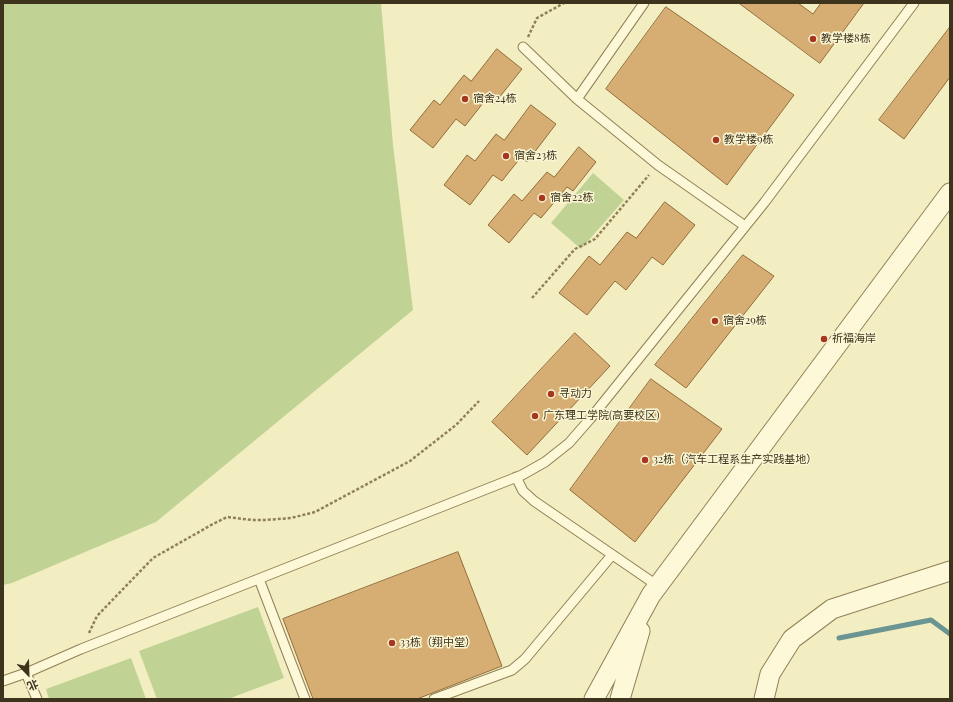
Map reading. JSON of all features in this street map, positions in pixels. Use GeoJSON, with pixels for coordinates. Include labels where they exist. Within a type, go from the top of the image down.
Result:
{"type":"FeatureCollection","features":[{"type":"Feature","properties":{"kind":"street"},"geometry":{"type":"LineString","coordinates":[[594,699],[654,590],[950,193]]}},
{"type":"Feature","properties":{"kind":"street"},"geometry":{"type":"LineString","coordinates":[[764,699],[770,674],[792,639],[832,609],[950,571]]}},
{"type":"Feature","properties":{"kind":"street"},"geometry":{"type":"LineString","coordinates":[[620,699],[654,590]]}},
{"type":"Feature","properties":{"kind":"lane"},"geometry":{"type":"LineString","coordinates":[[577,99],[644,3]]}},
{"type":"Feature","properties":{"kind":"lane"},"geometry":{"type":"LineString","coordinates":[[3,681],[522,475],[545,462],[568,443],[590,419],[764,203],[914,3]]}},
{"type":"Feature","properties":{"kind":"lane"},"geometry":{"type":"LineString","coordinates":[[524,47],[577,99],[658,165],[745,226]]}},
{"type":"Feature","properties":{"kind":"lane"},"geometry":{"type":"LineString","coordinates":[[516,477],[524,491],[534,501],[612,555],[654,590]]}},
{"type":"Feature","properties":{"kind":"lane"},"geometry":{"type":"LineString","coordinates":[[434,699],[512,670],[525,659],[612,555]]}},
{"type":"Feature","properties":{"kind":"lane"},"geometry":{"type":"LineString","coordinates":[[259,579],[305,699]]}},
{"type":"Feature","properties":{"kind":"lane"},"geometry":{"type":"LineString","coordinates":[[26,673],[37,699]]}},
{"type":"Feature","properties":{"kind":"path"},"geometry":{"type":"LineString","coordinates":[[524,47],[537,18],[564,3]]}},
{"type":"Feature","properties":{"kind":"path"},"geometry":{"type":"LineString","coordinates":[[532,298],[575,249],[595,240],[658,165]]}},
{"type":"Feature","properties":{"kind":"path"},"geometry":{"type":"LineString","coordinates":[[81,649],[97,616],[153,558],[228,517],[266,520],[291,518],[315,512],[410,461],[456,425],[479,401]]}},
{"type":"Feature","properties":{"kind":"green space"},"geometry":{"type":"Polygon","coordinates":[[[3,3],[381,3],[393,145],[413,310],[156,522],[12,583],[3,585],[3,3]]]}},
{"type":"Feature","properties":{"kind":"green space"},"geometry":{"type":"Polygon","coordinates":[[[593,173],[624,200],[581,249],[551,223],[593,173]]]}},
{"type":"Feature","properties":{"kind":"green space"},"geometry":{"type":"Polygon","coordinates":[[[258,607],[284,678],[228,699],[157,699],[139,651],[258,607]]]}},
{"type":"Feature","properties":{"kind":"green space"},"geometry":{"type":"Polygon","coordinates":[[[131,658],[146,699],[49,699],[46,689],[131,658]]]}},
{"type":"Feature","properties":{"kind":"building","name":"教学楼8栋"},"geometry":{"type":"Polygon","coordinates":[[[739,3],[798,3],[813,14],[821,3],[864,3],[820,63],[739,3]]]}},
{"type":"Feature","properties":{"kind":"building","name":"教学楼9栋"},"geometry":{"type":"Polygon","coordinates":[[[666,7],[794,95],[727,185],[606,89],[666,7]]]}},
{"type":"Feature","properties":{"kind":"building"},"geometry":{"type":"Polygon","coordinates":[[[950,27],[950,77],[904,139],[879,120],[950,27]]]}},
{"type":"Feature","properties":{"kind":"building","name":"宿舍24栋"},"geometry":{"type":"Polygon","coordinates":[[[497,49],[522,69],[494,104],[487,98],[465,126],[456,119],[433,148],[410,130],[434,100],[440,105],[464,75],[471,81],[497,49]]]}},
{"type":"Feature","properties":{"kind":"building","name":"宿舍23栋"},"geometry":{"type":"Polygon","coordinates":[[[531,105],[556,124],[527,162],[521,157],[502,181],[493,175],[470,205],[444,185],[467,155],[475,161],[496,134],[504,140],[531,105]]]}},
{"type":"Feature","properties":{"kind":"building","name":"宿舍22栋"},"geometry":{"type":"Polygon","coordinates":[[[579,147],[596,162],[573,191],[567,187],[541,218],[534,213],[509,243],[488,225],[514,194],[522,201],[547,172],[554,177],[579,147]]]}},
{"type":"Feature","properties":{"kind":"building"},"geometry":{"type":"Polygon","coordinates":[[[665,202],[695,225],[663,265],[652,257],[626,290],[615,281],[587,315],[559,293],[589,256],[600,265],[627,232],[636,238],[665,202]]]}},
{"type":"Feature","properties":{"kind":"building","name":"宿舍29栋"},"geometry":{"type":"Polygon","coordinates":[[[743,255],[774,276],[686,388],[655,365],[743,255]]]}},
{"type":"Feature","properties":{"kind":"building","name":"寻动力"},"geometry":{"type":"Polygon","coordinates":[[[575,333],[610,366],[527,455],[492,422],[575,333]]]}},
{"type":"Feature","properties":{"kind":"building","name":"32栋（汽车工程系生产实践基地）"},"geometry":{"type":"Polygon","coordinates":[[[651,379],[722,429],[635,542],[570,490],[651,379]]]}},
{"type":"Feature","properties":{"kind":"building","name":"33栋（翔中堂）"},"geometry":{"type":"Polygon","coordinates":[[[458,552],[502,666],[417,699],[313,699],[283,619],[458,552]]]}},
{"type":"Feature","properties":{"kind":"waterway"},"geometry":{"type":"LineString","coordinates":[[839,638],[931,620],[950,634]]}},
{"type":"Feature","properties":{"kind":"place","name":"教学楼8栋"},"geometry":{"type":"Point","coordinates":[813,39]}},
{"type":"Feature","properties":{"kind":"place","name":"宿舍24栋"},"geometry":{"type":"Point","coordinates":[465,99]}},
{"type":"Feature","properties":{"kind":"place","name":"教学楼9栋"},"geometry":{"type":"Point","coordinates":[716,140]}},
{"type":"Feature","properties":{"kind":"place","name":"宿舍23栋"},"geometry":{"type":"Point","coordinates":[506,156]}},
{"type":"Feature","properties":{"kind":"place","name":"宿舍22栋"},"geometry":{"type":"Point","coordinates":[542,198]}},
{"type":"Feature","properties":{"kind":"place","name":"宿舍29栋"},"geometry":{"type":"Point","coordinates":[715,321]}},
{"type":"Feature","properties":{"kind":"place","name":"祈福海岸"},"geometry":{"type":"Point","coordinates":[824,339]}},
{"type":"Feature","properties":{"kind":"place","name":"寻动力"},"geometry":{"type":"Point","coordinates":[551,394]}},
{"type":"Feature","properties":{"kind":"place","name":"广东理工学院(高要校区)"},"geometry":{"type":"Point","coordinates":[535,416]}},
{"type":"Feature","properties":{"kind":"place","name":"32栋（汽车工程系生产实践基地）"},"geometry":{"type":"Point","coordinates":[645,460]}},
{"type":"Feature","properties":{"kind":"place","name":"33栋（翔中堂）"},"geometry":{"type":"Point","coordinates":[392,643]}}]}
